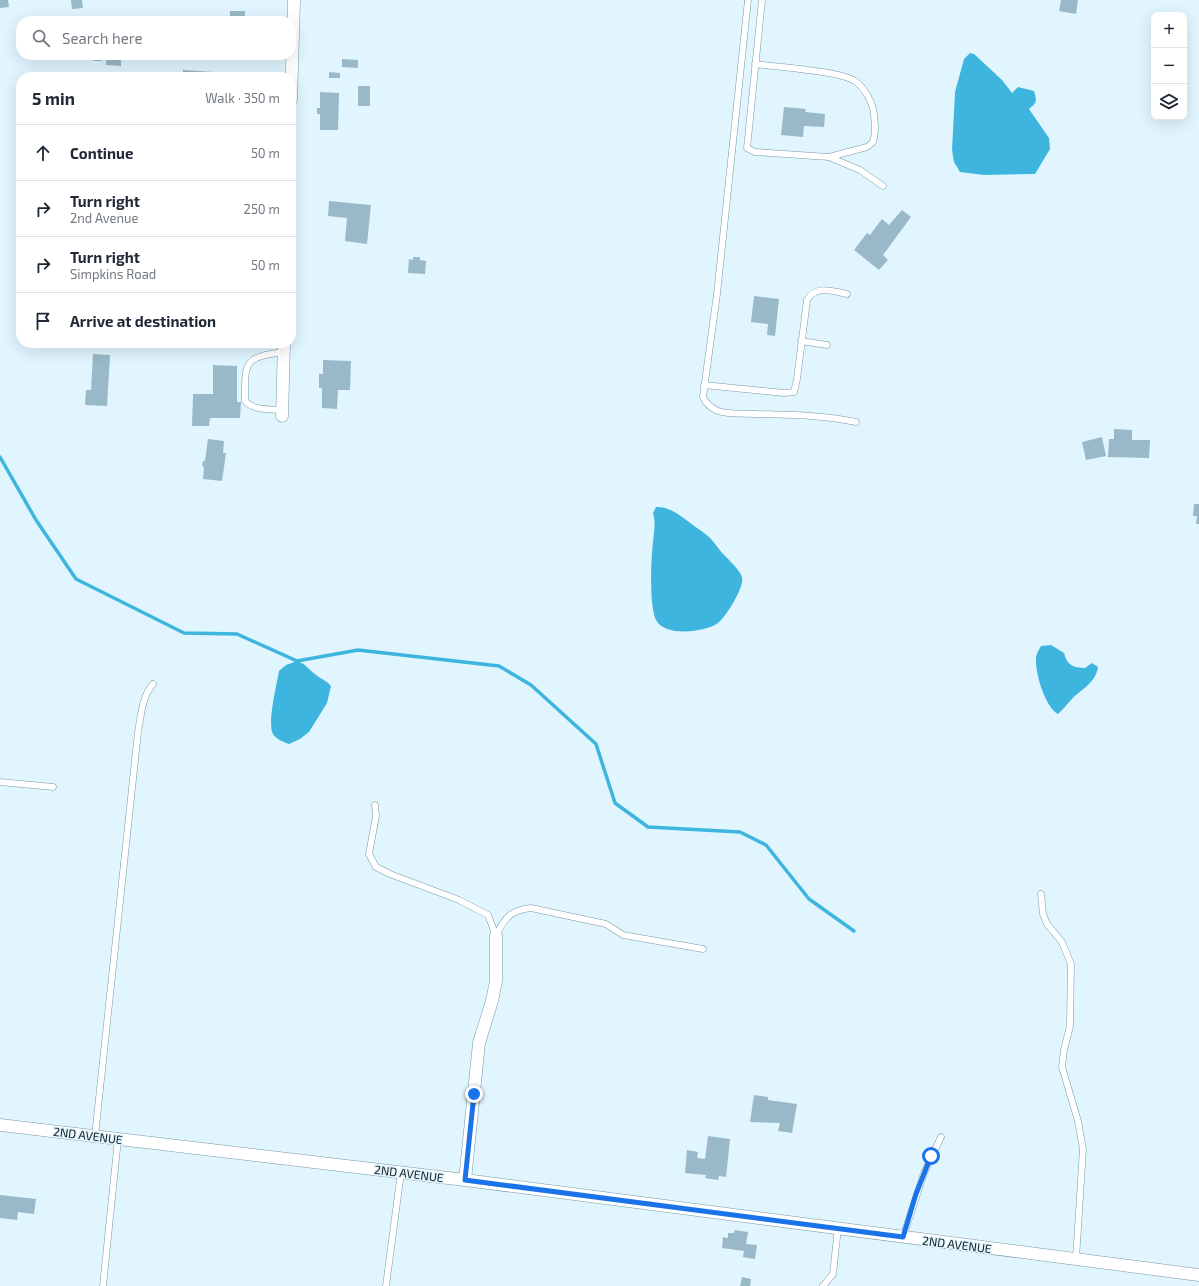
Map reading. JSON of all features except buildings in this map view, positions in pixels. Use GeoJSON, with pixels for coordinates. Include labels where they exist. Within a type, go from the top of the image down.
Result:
{"type":"FeatureCollection","features":[{"type":"Feature","properties":{"kind":"street"},"geometry":{"type":"LineString","coordinates":[[294,0],[294,16]]}},
{"type":"Feature","properties":{"kind":"street"},"geometry":{"type":"LineString","coordinates":[[292,60],[292,72]]}},
{"type":"Feature","properties":{"kind":"street"},"geometry":{"type":"LineString","coordinates":[[283,413],[284,348]]}},
{"type":"Feature","properties":{"kind":"street"},"geometry":{"type":"LineString","coordinates":[[465,1180],[479,1043],[492,1001],[496,981],[496,936]]}},
{"type":"Feature","properties":{"kind":"street","name":"2ND AVENUE"},"geometry":{"type":"LineString","coordinates":[[0,1125],[465,1180],[1199,1276]]}},
{"type":"Feature","properties":{"kind":"lane"},"geometry":{"type":"LineString","coordinates":[[748,0],[717,294],[703,397],[706,404],[719,411],[816,416],[838,418],[856,422]]}},
{"type":"Feature","properties":{"kind":"lane"},"geometry":{"type":"LineString","coordinates":[[755,64],[848,78],[856,82],[866,94],[873,108],[875,126],[873,142],[867,147],[829,157],[755,152],[747,148],[755,64],[762,0]]}},
{"type":"Feature","properties":{"kind":"lane"},"geometry":{"type":"LineString","coordinates":[[829,157],[860,170],[882,186]]}},
{"type":"Feature","properties":{"kind":"lane"},"geometry":{"type":"LineString","coordinates":[[704,385],[784,393],[794,392],[797,379],[804,310],[811,293],[824,290],[848,294]]}},
{"type":"Feature","properties":{"kind":"lane"},"geometry":{"type":"LineString","coordinates":[[801,341],[827,345]]}},
{"type":"Feature","properties":{"kind":"lane"},"geometry":{"type":"LineString","coordinates":[[283,413],[257,408],[249,405],[245,401],[245,372],[247,364],[252,360],[284,348]]}},
{"type":"Feature","properties":{"kind":"lane"},"geometry":{"type":"LineString","coordinates":[[95,1136],[138,732],[148,690],[153,684]]}},
{"type":"Feature","properties":{"kind":"lane"},"geometry":{"type":"LineString","coordinates":[[0,782],[53,787]]}},
{"type":"Feature","properties":{"kind":"lane"},"geometry":{"type":"LineString","coordinates":[[375,805],[376,816],[369,854],[376,867],[390,874],[459,900],[488,915],[496,936]]}},
{"type":"Feature","properties":{"kind":"lane"},"geometry":{"type":"LineString","coordinates":[[1041,894],[1043,914],[1047,924],[1062,942],[1070,964],[1070,1026],[1064,1050],[1062,1067],[1078,1121],[1083,1149],[1076,1259]]}},
{"type":"Feature","properties":{"kind":"lane"},"geometry":{"type":"LineString","coordinates":[[496,936],[501,925],[508,917],[518,909],[531,908],[606,924],[623,935],[703,949]]}},
{"type":"Feature","properties":{"kind":"lane"},"geometry":{"type":"LineString","coordinates":[[903,1237],[924,1173],[941,1137]]}},
{"type":"Feature","properties":{"kind":"lane"},"geometry":{"type":"LineString","coordinates":[[103,1286],[118,1139]]}},
{"type":"Feature","properties":{"kind":"lane"},"geometry":{"type":"LineString","coordinates":[[386,1286],[401,1172]]}},
{"type":"Feature","properties":{"kind":"lane"},"geometry":{"type":"LineString","coordinates":[[823,1286],[832,1274],[838,1228]]}},
{"type":"Feature","properties":{"kind":"water"},"geometry":{"type":"Polygon","coordinates":[[[970,53],[974,54],[1002,80],[1012,93],[1018,87],[1034,91],[1036,102],[1029,109],[1049,138],[1050,149],[1035,174],[984,175],[960,172],[954,162],[952,150],[955,92],[964,59],[970,53]]]}},
{"type":"Feature","properties":{"kind":"water"},"geometry":{"type":"Polygon","coordinates":[[[656,507],[668,509],[680,515],[706,534],[735,566],[742,577],[742,582],[737,596],[728,611],[715,625],[701,630],[684,632],[667,629],[656,620],[652,604],[651,582],[654,527],[653,513],[656,507]]]}},
{"type":"Feature","properties":{"kind":"water"},"geometry":{"type":"Polygon","coordinates":[[[1051,645],[1064,653],[1071,665],[1085,668],[1092,663],[1098,667],[1097,673],[1091,682],[1058,714],[1053,710],[1045,697],[1039,680],[1036,664],[1036,655],[1041,646],[1051,645]]]}},
{"type":"Feature","properties":{"kind":"water"},"geometry":{"type":"Polygon","coordinates":[[[297,661],[305,665],[331,686],[327,703],[309,732],[300,739],[289,744],[274,736],[271,729],[271,721],[279,671],[286,665],[297,661]]]}},
{"type":"Feature","properties":{"kind":"waterway"},"geometry":{"type":"LineString","coordinates":[[0,457],[36,520],[76,579],[184,633],[237,634],[297,661],[358,650],[499,666],[531,685],[596,744],[615,803],[648,827],[740,832],[766,845],[809,899],[854,931]]}},
{"type":"Feature","properties":{"kind":"route"},"geometry":{"type":"LineString","coordinates":[[474,1094],[465,1180],[903,1237],[916,1194],[931,1156]]}}]}
